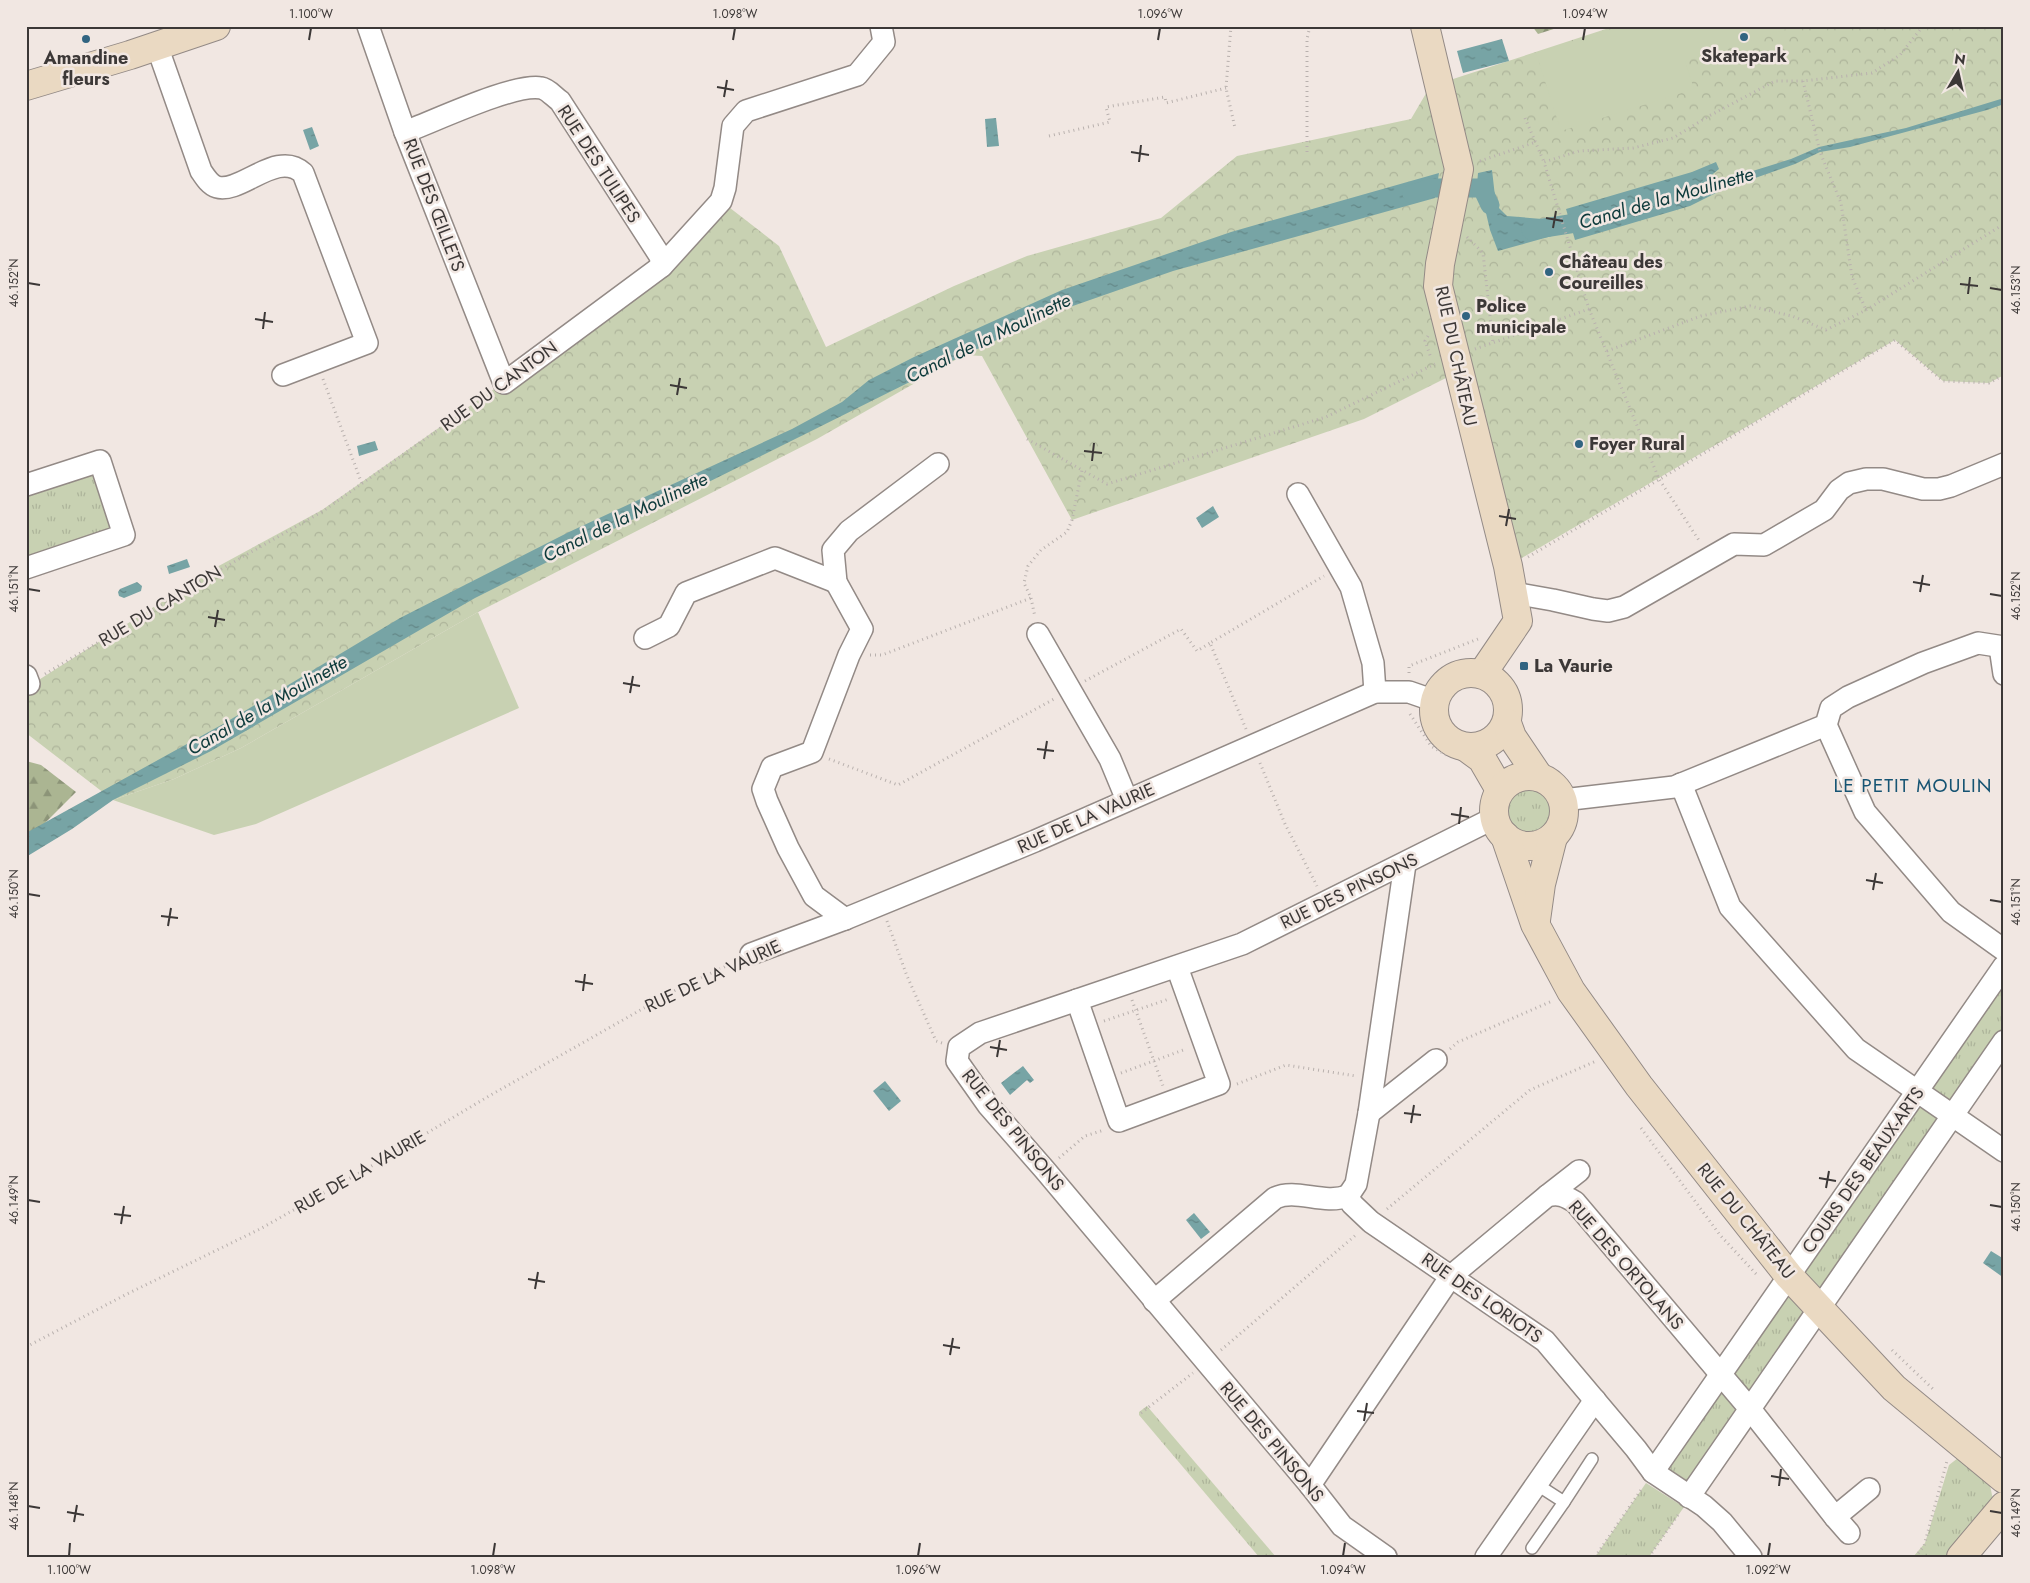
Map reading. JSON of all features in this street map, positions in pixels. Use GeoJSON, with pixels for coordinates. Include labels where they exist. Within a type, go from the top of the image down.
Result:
{"type":"FeatureCollection","features":[{"type":"Feature","properties":{"kind":"street"},"geometry":{"type":"LineString","coordinates":[[26,86],[216,26]]}},
{"type":"Feature","properties":{"kind":"street","name":"RUE DES ŒILLETS"},"geometry":{"type":"LineString","coordinates":[[368,26],[405,132],[504,383]]}},
{"type":"Feature","properties":{"kind":"street","name":"RUE DU CANTON"},"geometry":{"type":"LineString","coordinates":[[504,383],[662,266],[721,202],[725,188],[733,126],[746,111],[857,75],[884,42],[881,26]]}},
{"type":"Feature","properties":{"kind":"street","name":"RUE DU CHÂTEAU"},"geometry":{"type":"LineString","coordinates":[[1425,26],[1467,165],[1457,226],[1440,264],[1438,286],[1441,365],[1508,566],[1518,620],[1482,674]]}},
{"type":"Feature","properties":{"kind":"street"},"geometry":{"type":"LineString","coordinates":[[156,46],[200,171],[208,181],[218,188],[228,187],[280,166],[297,168],[302,173],[367,343],[282,375]]}},
{"type":"Feature","properties":{"kind":"street","name":"RUE DES TULIPES"},"geometry":{"type":"LineString","coordinates":[[405,132],[511,91],[529,87],[544,88],[560,101],[660,256],[662,266]]}},
{"type":"Feature","properties":{"kind":"street"},"geometry":{"type":"LineString","coordinates":[[26,486],[100,461],[124,535],[26,568]]}},
{"type":"Feature","properties":{"kind":"street"},"geometry":{"type":"LineString","coordinates":[[845,919],[814,896],[788,848],[767,801],[764,788],[772,767],[812,752],[849,655],[862,629],[836,582],[833,550],[849,531],[938,464]]}},
{"type":"Feature","properties":{"kind":"street"},"geometry":{"type":"LineString","coordinates":[[1513,594],[1608,611],[1624,607],[1734,544],[1764,545],[1824,510],[1839,490],[1849,483],[1866,479],[1883,479],[1923,489],[1939,489],[1951,486],[2004,464]]}},
{"type":"Feature","properties":{"kind":"street"},"geometry":{"type":"LineString","coordinates":[[1298,494],[1351,587],[1372,663],[1375,692]]}},
{"type":"Feature","properties":{"kind":"street"},"geometry":{"type":"LineString","coordinates":[[645,638],[669,626],[686,593],[775,558],[836,582]]}},
{"type":"Feature","properties":{"kind":"street"},"geometry":{"type":"LineString","coordinates":[[1038,634],[1110,759],[1127,800]]}},
{"type":"Feature","properties":{"kind":"street"},"geometry":{"type":"LineString","coordinates":[[2004,674],[2002,647],[1978,643],[1923,664],[1848,697],[1831,708],[1826,725],[1865,812],[1951,912],[2004,950]]}},
{"type":"Feature","properties":{"kind":"street"},"geometry":{"type":"LineString","coordinates":[[1482,674],[1502,688],[1507,699],[1509,711],[1507,723],[1492,742],[1458,752],[1455,744],[1445,737],[1438,726],[1434,714],[1435,701],[1440,690],[1448,681],[1458,675],[1482,674]]}},
{"type":"Feature","properties":{"kind":"street","name":"RUE DE LA VAURIE"},"geometry":{"type":"LineString","coordinates":[[751,954],[845,919],[1035,841],[1375,692],[1409,692],[1435,701]]}},
{"type":"Feature","properties":{"kind":"street"},"geometry":{"type":"LineString","coordinates":[[1507,723],[1512,737],[1539,777]]}},
{"type":"Feature","properties":{"kind":"street"},"geometry":{"type":"LineString","coordinates":[[1563,800],[1674,787],[1826,725]]}},
{"type":"Feature","properties":{"kind":"street"},"geometry":{"type":"LineString","coordinates":[[1458,752],[1482,759],[1500,790]]}},
{"type":"Feature","properties":{"kind":"street"},"geometry":{"type":"LineString","coordinates":[[1528,775],[1539,777],[1549,782],[1558,790],[1563,800],[1563,820],[1559,829],[1552,837],[1545,842],[1529,846],[1512,841],[1500,827],[1495,800],[1507,782],[1517,777],[1528,775]]}},
{"type":"Feature","properties":{"kind":"street"},"geometry":{"type":"LineString","coordinates":[[1681,784],[1730,907],[1856,1049],[2004,1151]]}},
{"type":"Feature","properties":{"kind":"street","name":"RUE DU CHÂTEAU"},"geometry":{"type":"LineString","coordinates":[[1500,827],[1535,924],[1571,991],[1645,1094],[1789,1276],[1894,1388],[2004,1479]]}},
{"type":"Feature","properties":{"kind":"street","name":"RUE DES PINSONS"},"geometry":{"type":"LineString","coordinates":[[1386,1557],[1342,1526],[1310,1485],[988,1105],[957,1061],[959,1046],[980,1033],[1242,944],[1405,864],[1500,827]]}},
{"type":"Feature","properties":{"kind":"street"},"geometry":{"type":"LineString","coordinates":[[1535,924],[1552,837]]}},
{"type":"Feature","properties":{"kind":"street"},"geometry":{"type":"LineString","coordinates":[[1154,1301],[1275,1198],[1283,1194],[1328,1200],[1340,1199],[1348,1196],[1356,1184],[1369,1113],[1379,1087],[1405,864]]}},
{"type":"Feature","properties":{"kind":"street"},"geometry":{"type":"LineString","coordinates":[[1077,1000],[1118,1121],[1218,1084],[1177,966]]}},
{"type":"Feature","properties":{"kind":"street","name":"COURS DES BEAUX-ARTS"},"geometry":{"type":"LineString","coordinates":[[1653,1472],[2004,966]]}},
{"type":"Feature","properties":{"kind":"street"},"geometry":{"type":"LineString","coordinates":[[1689,1497],[2004,1041]]}},
{"type":"Feature","properties":{"kind":"street"},"geometry":{"type":"LineString","coordinates":[[1379,1087],[1436,1060]]}},
{"type":"Feature","properties":{"kind":"street"},"geometry":{"type":"LineString","coordinates":[[1554,1190],[1579,1171]]}},
{"type":"Feature","properties":{"kind":"street","name":"RUE DES ORTOLANS"},"geometry":{"type":"LineString","coordinates":[[1310,1485],[1451,1276],[1554,1190],[1555,1194],[1565,1196],[1575,1202],[1720,1376],[1750,1409],[1849,1533]]}},
{"type":"Feature","properties":{"kind":"street","name":"RUE DES LORIOTS"},"geometry":{"type":"LineString","coordinates":[[1348,1196],[1352,1204],[1371,1222],[1545,1341],[1636,1449],[1653,1472],[1704,1506],[1722,1522],[1751,1557]]}},
{"type":"Feature","properties":{"kind":"street"},"geometry":{"type":"LineString","coordinates":[[1486,1557],[1595,1400]]}},
{"type":"Feature","properties":{"kind":"street"},"geometry":{"type":"LineString","coordinates":[[1836,1517],[1869,1489]]}},
{"type":"Feature","properties":{"kind":"street"},"geometry":{"type":"LineString","coordinates":[[1961,1557],[2004,1506]]}},
{"type":"Feature","properties":{"kind":"lane"},"geometry":{"type":"LineString","coordinates":[[1532,1548],[1592,1459]]}},
{"type":"Feature","properties":{"kind":"lane"},"geometry":{"type":"LineString","coordinates":[[1536,1484],[1564,1502]]}},
{"type":"Feature","properties":{"kind":"path"},"geometry":{"type":"LineString","coordinates":[[1231,26],[1226,88],[1235,128]]}},
{"type":"Feature","properties":{"kind":"path"},"geometry":{"type":"LineString","coordinates":[[1307,152],[1307,39],[1310,26]]}},
{"type":"Feature","properties":{"kind":"path"},"geometry":{"type":"LineString","coordinates":[[1544,162],[1579,151],[1633,148],[1673,138],[1709,116],[1776,81],[1803,81],[1872,73],[1900,55],[1923,26]]}},
{"type":"Feature","properties":{"kind":"path"},"geometry":{"type":"LineString","coordinates":[[1803,81],[1820,152],[1841,204],[1852,277],[1866,310]]}},
{"type":"Feature","properties":{"kind":"path"},"geometry":{"type":"LineString","coordinates":[[1049,136],[1110,122],[1106,107],[1165,97],[1166,103],[1226,88]]}},
{"type":"Feature","properties":{"kind":"path"},"geometry":{"type":"LineString","coordinates":[[1525,118],[1544,162],[1589,309],[1660,479],[1710,557]]}},
{"type":"Feature","properties":{"kind":"path"},"geometry":{"type":"LineString","coordinates":[[1467,165],[1536,142]]}},
{"type":"Feature","properties":{"kind":"path"},"geometry":{"type":"LineString","coordinates":[[1607,351],[1701,316],[1750,306],[1792,316],[1826,330],[1866,310],[2004,224]]}},
{"type":"Feature","properties":{"kind":"path"},"geometry":{"type":"LineString","coordinates":[[1457,226],[1482,253],[1492,343]]}},
{"type":"Feature","properties":{"kind":"path"},"geometry":{"type":"LineString","coordinates":[[1027,438],[1107,484],[1326,417],[1492,343],[1589,309]]}},
{"type":"Feature","properties":{"kind":"path"},"geometry":{"type":"LineString","coordinates":[[1431,329],[1426,341],[1441,365]]}},
{"type":"Feature","properties":{"kind":"path"},"geometry":{"type":"LineString","coordinates":[[1508,566],[1518,564],[1895,340],[1943,381],[1988,383],[2004,375]]}},
{"type":"Feature","properties":{"kind":"path"},"geometry":{"type":"LineString","coordinates":[[317,362],[362,484]]}},
{"type":"Feature","properties":{"kind":"path","name":"RUE DU CANTON"},"geometry":{"type":"LineString","coordinates":[[28,680],[323,511],[504,383]]}},
{"type":"Feature","properties":{"kind":"path"},"geometry":{"type":"LineString","coordinates":[[849,655],[882,655],[1031,598],[1024,583],[1028,566],[1042,550],[1067,532],[1072,520],[1082,470]]}},
{"type":"Feature","properties":{"kind":"path"},"geometry":{"type":"LineString","coordinates":[[812,752],[898,785],[1181,629],[1198,651],[1210,644]]}},
{"type":"Feature","properties":{"kind":"path"},"geometry":{"type":"LineString","coordinates":[[1458,752],[1431,746],[1408,711],[1409,666],[1480,638]]}},
{"type":"Feature","properties":{"kind":"path"},"geometry":{"type":"LineString","coordinates":[[880,904],[907,976],[936,1041],[959,1046]]}},
{"type":"Feature","properties":{"kind":"path","name":"RUE DE LA VAURIE"},"geometry":{"type":"LineString","coordinates":[[26,1347],[125,1295],[260,1229],[682,987],[751,954]]}},
{"type":"Feature","properties":{"kind":"path"},"geometry":{"type":"LineString","coordinates":[[1127,983],[1170,1103]]}},
{"type":"Feature","properties":{"kind":"path"},"geometry":{"type":"LineString","coordinates":[[1436,1060],[1458,1042],[1571,991]]}},
{"type":"Feature","properties":{"kind":"path"},"geometry":{"type":"LineString","coordinates":[[1086,1027],[1186,993]]}},
{"type":"Feature","properties":{"kind":"path"},"geometry":{"type":"LineString","coordinates":[[1104,1079],[1204,1042]]}},
{"type":"Feature","properties":{"kind":"path"},"geometry":{"type":"LineString","coordinates":[[1141,1413],[1206,1362],[1530,1090],[1592,1063],[1614,1051]]}},
{"type":"Feature","properties":{"kind":"path"},"geometry":{"type":"LineString","coordinates":[[1218,1084],[1228,1088],[1286,1065],[1379,1087]]}},
{"type":"Feature","properties":{"kind":"path"},"geometry":{"type":"LineString","coordinates":[[1044,1169],[1085,1136],[1112,1127],[1118,1121]]}},
{"type":"Feature","properties":{"kind":"path"},"geometry":{"type":"LineString","coordinates":[[1595,1557],[1653,1472]]}},
{"type":"Feature","properties":{"kind":"path"},"geometry":{"type":"LineString","coordinates":[[1650,1557],[1689,1497]]}},
{"type":"Feature","properties":{"kind":"green space"},"geometry":{"type":"Polygon","coordinates":[[[1532,26],[1563,26],[1538,34],[1532,26]]]}},
{"type":"Feature","properties":{"kind":"green space"},"geometry":{"type":"Polygon","coordinates":[[[1615,26],[2004,26],[2004,375],[1989,383],[1943,381],[1895,340],[1508,566],[1458,372],[1364,419],[1072,520],[982,356],[964,355],[817,439],[478,612],[241,748],[174,779],[113,800],[26,733],[26,688],[215,568],[322,510],[504,382],[664,265],[721,201],[779,246],[826,347],[954,286],[1027,256],[1161,218],[1237,156],[1411,119],[1428,90],[1450,80],[1615,26]]]}},
{"type":"Feature","properties":{"kind":"green space"},"geometry":{"type":"Polygon","coordinates":[[[1621,26],[1796,26],[1685,61],[1694,89],[1561,131],[1536,53],[1621,26]]]}},
{"type":"Feature","properties":{"kind":"green space"},"geometry":{"type":"Polygon","coordinates":[[[100,461],[124,535],[26,568],[26,485],[100,461]]]}},
{"type":"Feature","properties":{"kind":"green space"},"geometry":{"type":"Polygon","coordinates":[[[478,612],[519,708],[256,824],[214,835],[113,800],[174,779],[241,748],[478,612]]]}},
{"type":"Feature","properties":{"kind":"green space"},"geometry":{"type":"Polygon","coordinates":[[[26,761],[41,765],[76,792],[26,842],[26,761]]]}},
{"type":"Feature","properties":{"kind":"green space"},"geometry":{"type":"Polygon","coordinates":[[[1525,783],[1538,785],[1548,791],[1555,801],[1556,807],[1556,821],[1553,826],[1541,834],[1533,836],[1521,835],[1516,832],[1508,822],[1502,809],[1511,793],[1525,783]]]}},
{"type":"Feature","properties":{"kind":"green space"},"geometry":{"type":"Polygon","coordinates":[[[2004,966],[2004,1041],[1689,1497],[1653,1472],[2004,966]]]}},
{"type":"Feature","properties":{"kind":"green space"},"geometry":{"type":"Polygon","coordinates":[[[1147,1406],[1276,1557],[1259,1557],[1139,1415],[1139,1412],[1147,1406]]]}},
{"type":"Feature","properties":{"kind":"green space"},"geometry":{"type":"Polygon","coordinates":[[[1958,1458],[1990,1485],[1993,1500],[1947,1557],[1913,1557],[1925,1543],[1949,1465],[1958,1458]]]}},
{"type":"Feature","properties":{"kind":"green space"},"geometry":{"type":"Polygon","coordinates":[[[1646,1483],[1684,1507],[1649,1557],[1595,1557],[1646,1483]]]}},
{"type":"Feature","properties":{"kind":"water"},"geometry":{"type":"Polygon","coordinates":[[[1502,39],[1509,61],[1463,73],[1457,51],[1502,39]]]}},
{"type":"Feature","properties":{"kind":"water"},"geometry":{"type":"Polygon","coordinates":[[[2004,98],[2004,104],[1987,110],[1850,147],[1820,152],[1795,164],[1724,189],[1690,206],[1575,240],[1566,209],[1692,172],[1716,162],[1719,169],[1708,178],[1711,184],[1791,159],[1819,147],[1906,128],[2004,98]]]}},
{"type":"Feature","properties":{"kind":"water"},"geometry":{"type":"Polygon","coordinates":[[[996,118],[999,146],[987,147],[985,119],[996,118]]]}},
{"type":"Feature","properties":{"kind":"water"},"geometry":{"type":"Polygon","coordinates":[[[312,127],[319,146],[310,150],[303,130],[312,127]]]}},
{"type":"Feature","properties":{"kind":"water"},"geometry":{"type":"Polygon","coordinates":[[[1492,170],[1496,205],[1507,216],[1554,220],[1559,234],[1498,251],[1490,230],[1482,196],[1476,196],[1478,173],[1492,170]]]}},
{"type":"Feature","properties":{"kind":"water"},"geometry":{"type":"Polygon","coordinates":[[[1439,173],[1435,198],[1173,271],[1067,308],[964,355],[475,598],[211,751],[113,800],[72,829],[26,857],[26,833],[223,724],[400,618],[569,532],[792,429],[842,402],[869,380],[914,357],[1062,290],[1231,232],[1439,173]]]}},
{"type":"Feature","properties":{"kind":"water"},"geometry":{"type":"Polygon","coordinates":[[[375,441],[378,450],[359,456],[357,446],[375,441]]]}},
{"type":"Feature","properties":{"kind":"water"},"geometry":{"type":"Polygon","coordinates":[[[1213,506],[1219,517],[1202,528],[1196,518],[1213,506]]]}},
{"type":"Feature","properties":{"kind":"water"},"geometry":{"type":"Polygon","coordinates":[[[187,559],[190,567],[169,574],[167,566],[187,559]]]}},
{"type":"Feature","properties":{"kind":"water"},"geometry":{"type":"Polygon","coordinates":[[[137,582],[142,586],[141,591],[124,598],[119,596],[118,592],[120,589],[137,582]]]}},
{"type":"Feature","properties":{"kind":"water"},"geometry":{"type":"Polygon","coordinates":[[[1023,1066],[1034,1080],[1030,1083],[1027,1080],[1010,1095],[1001,1083],[1023,1066]]]}},
{"type":"Feature","properties":{"kind":"water"},"geometry":{"type":"Polygon","coordinates":[[[885,1081],[901,1101],[889,1111],[873,1091],[885,1081]]]}},
{"type":"Feature","properties":{"kind":"water"},"geometry":{"type":"Polygon","coordinates":[[[1194,1213],[1210,1232],[1201,1239],[1186,1220],[1194,1213]]]}},
{"type":"Feature","properties":{"kind":"water"},"geometry":{"type":"Polygon","coordinates":[[[1991,1251],[2004,1259],[2004,1278],[1983,1263],[1991,1251]]]}},
{"type":"Feature","properties":{"kind":"waterway","name":"Canal de la Moulinette"},"geometry":{"type":"LineString","coordinates":[[1412,194],[1431,188],[1482,188],[1490,205]]}},
{"type":"Feature","properties":{"kind":"waterway","name":"Canal de la Moulinette"},"geometry":{"type":"LineString","coordinates":[[1531,230],[1595,220]]}},
{"type":"Feature","properties":{"kind":"place","name":"Skatepark"},"geometry":{"type":"Point","coordinates":[1744,37]}},
{"type":"Feature","properties":{"kind":"place","name":"Amandine fleurs"},"geometry":{"type":"Point","coordinates":[86,39]}},
{"type":"Feature","properties":{"kind":"place","name":"Château des Coureilles"},"geometry":{"type":"Point","coordinates":[1549,272]}},
{"type":"Feature","properties":{"kind":"place","name":"Police municipale"},"geometry":{"type":"Point","coordinates":[1466,316]}},
{"type":"Feature","properties":{"kind":"place","name":"Foyer Rural"},"geometry":{"type":"Point","coordinates":[1579,444]}},
{"type":"Feature","properties":{"kind":"place","name":"La Vaurie"},"geometry":{"type":"Point","coordinates":[1524,666]}},
{"type":"Feature","properties":{"kind":"district","name":"LE PETIT MOULIN"},"geometry":{"type":"Point","coordinates":[1913,785]}}]}
